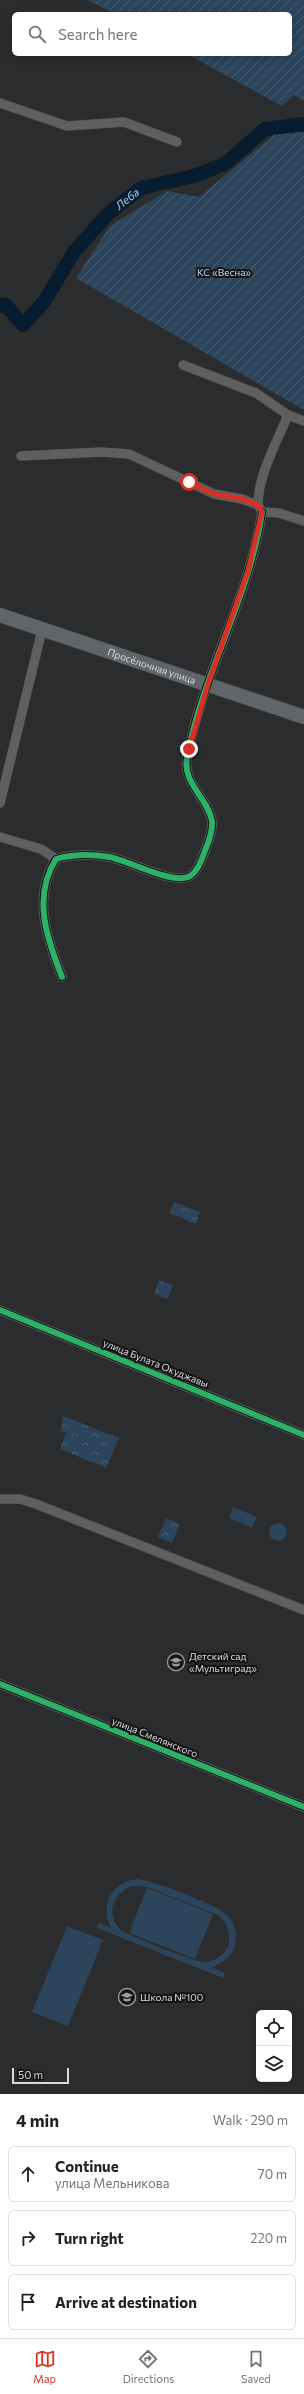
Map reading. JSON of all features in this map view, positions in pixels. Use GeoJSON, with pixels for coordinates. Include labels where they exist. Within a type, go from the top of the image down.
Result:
{"type":"FeatureCollection","features":[{"type":"Feature","properties":{"kind":"main road","name":"Просёлочная улица"},"geometry":{"type":"LineString","coordinates":[[0,615],[208,684],[304,718]]}},
{"type":"Feature","properties":{"kind":"street"},"geometry":{"type":"LineString","coordinates":[[0,103],[67,126],[124,122],[177,142]]}},
{"type":"Feature","properties":{"kind":"street"},"geometry":{"type":"LineString","coordinates":[[183,365],[256,393],[288,415],[304,421]]}},
{"type":"Feature","properties":{"kind":"street"},"geometry":{"type":"LineString","coordinates":[[0,837],[41,849],[56,859],[78,855],[110,857],[178,878],[185,879],[192,875],[201,861],[210,840],[212,821],[188,777],[186,760],[208,684],[248,571],[260,508],[258,496],[269,462],[288,415]]}},
{"type":"Feature","properties":{"kind":"street"},"geometry":{"type":"LineString","coordinates":[[21,456],[101,452],[129,454],[214,494],[242,499],[260,508],[304,521]]}},
{"type":"Feature","properties":{"kind":"street"},"geometry":{"type":"LineString","coordinates":[[0,803],[42,630]]}},
{"type":"Feature","properties":{"kind":"street"},"geometry":{"type":"LineString","coordinates":[[56,859],[52,865],[42,906],[47,936],[62,977]]}},
{"type":"Feature","properties":{"kind":"street","name":"улица Булата Окуджавы"},"geometry":{"type":"LineString","coordinates":[[0,1310],[304,1435]]}},
{"type":"Feature","properties":{"kind":"street"},"geometry":{"type":"LineString","coordinates":[[0,1499],[20,1499],[36,1504],[304,1610]]}},
{"type":"Feature","properties":{"kind":"street","name":"улица Смелянского"},"geometry":{"type":"LineString","coordinates":[[0,1684],[304,1807]]}},
{"type":"Feature","properties":{"kind":"green space"},"geometry":{"type":"Polygon","coordinates":[[[88,0],[304,0],[304,101],[294,95],[282,106],[191,56],[292,56],[292,12],[110,12],[88,0]]]}},
{"type":"Feature","properties":{"kind":"green space","name":"КС «Весна»"},"geometry":{"type":"Polygon","coordinates":[[[304,132],[304,410],[76,278],[110,226],[167,191],[199,197],[275,134],[304,132]]]}},
{"type":"Feature","properties":{"kind":"green space"},"geometry":{"type":"Polygon","coordinates":[[[174,1202],[200,1212],[196,1224],[169,1213],[174,1202]]]}},
{"type":"Feature","properties":{"kind":"green space"},"geometry":{"type":"Polygon","coordinates":[[[159,1280],[173,1285],[168,1299],[154,1294],[159,1280]]]}},
{"type":"Feature","properties":{"kind":"green space"},"geometry":{"type":"Polygon","coordinates":[[[63,1416],[119,1438],[106,1468],[60,1449],[66,1433],[61,1431],[63,1416]]]}},
{"type":"Feature","properties":{"kind":"green space"},"geometry":{"type":"Polygon","coordinates":[[[233,1507],[257,1517],[252,1528],[229,1518],[233,1507]]]}},
{"type":"Feature","properties":{"kind":"green space"},"geometry":{"type":"Polygon","coordinates":[[[166,1518],[180,1524],[172,1543],[158,1537],[166,1518]]]}},
{"type":"Feature","properties":{"kind":"green space"},"geometry":{"type":"Polygon","coordinates":[[[278,1523],[282,1524],[286,1528],[286,1536],[282,1540],[278,1541],[274,1540],[270,1536],[269,1532],[270,1528],[274,1524],[278,1523]]]}},
{"type":"Feature","properties":{"kind":"green space"},"geometry":{"type":"Polygon","coordinates":[[[137,1879],[145,1880],[169,1888],[210,1904],[229,1917],[235,1928],[236,1941],[234,1949],[232,1953],[220,1964],[212,1967],[225,1973],[223,1978],[97,1928],[99,1923],[111,1928],[107,1911],[110,1896],[120,1885],[137,1879]],[[132,1886],[120,1893],[116,1898],[112,1910],[115,1923],[120,1929],[148,1943],[199,1961],[205,1962],[214,1960],[224,1953],[229,1942],[229,1930],[218,1915],[147,1887],[132,1886]]]}},
{"type":"Feature","properties":{"kind":"green space"},"geometry":{"type":"Polygon","coordinates":[[[147,1888],[213,1914],[195,1959],[129,1933],[147,1888]]]}},
{"type":"Feature","properties":{"kind":"green space"},"geometry":{"type":"Polygon","coordinates":[[[67,1926],[103,1940],[68,2026],[32,2012],[67,1926]]]}},
{"type":"Feature","properties":{"kind":"waterway","name":"Леба"},"geometry":{"type":"LineString","coordinates":[[0,306],[5,304],[23,325],[44,302],[74,252],[108,214],[141,188],[194,176],[225,164],[265,129],[304,124]]}},
{"type":"Feature","properties":{"kind":"cycle path"},"geometry":{"type":"LineString","coordinates":[[62,977],[47,933],[43,903],[49,873],[56,859],[76,855],[103,856],[117,859],[173,878],[190,876],[201,862],[210,838],[212,821],[206,805],[188,775],[186,767],[187,758],[203,696],[247,574],[256,544],[262,512]]}},
{"type":"Feature","properties":{"kind":"cycle path"},"geometry":{"type":"LineString","coordinates":[[0,1310],[304,1435]]}},
{"type":"Feature","properties":{"kind":"cycle path"},"geometry":{"type":"LineString","coordinates":[[0,1684],[304,1807]]}},
{"type":"Feature","properties":{"kind":"place","name":"Детский сад «Мультиград»"},"geometry":{"type":"Point","coordinates":[176,1662]}},
{"type":"Feature","properties":{"kind":"place","name":"Школа №100"},"geometry":{"type":"Point","coordinates":[127,1997]}},
{"type":"Feature","properties":{"kind":"route"},"geometry":{"type":"LineString","coordinates":[[189,482],[214,494],[242,499],[258,505],[262,512],[248,571],[208,684],[189,749]]}}]}
